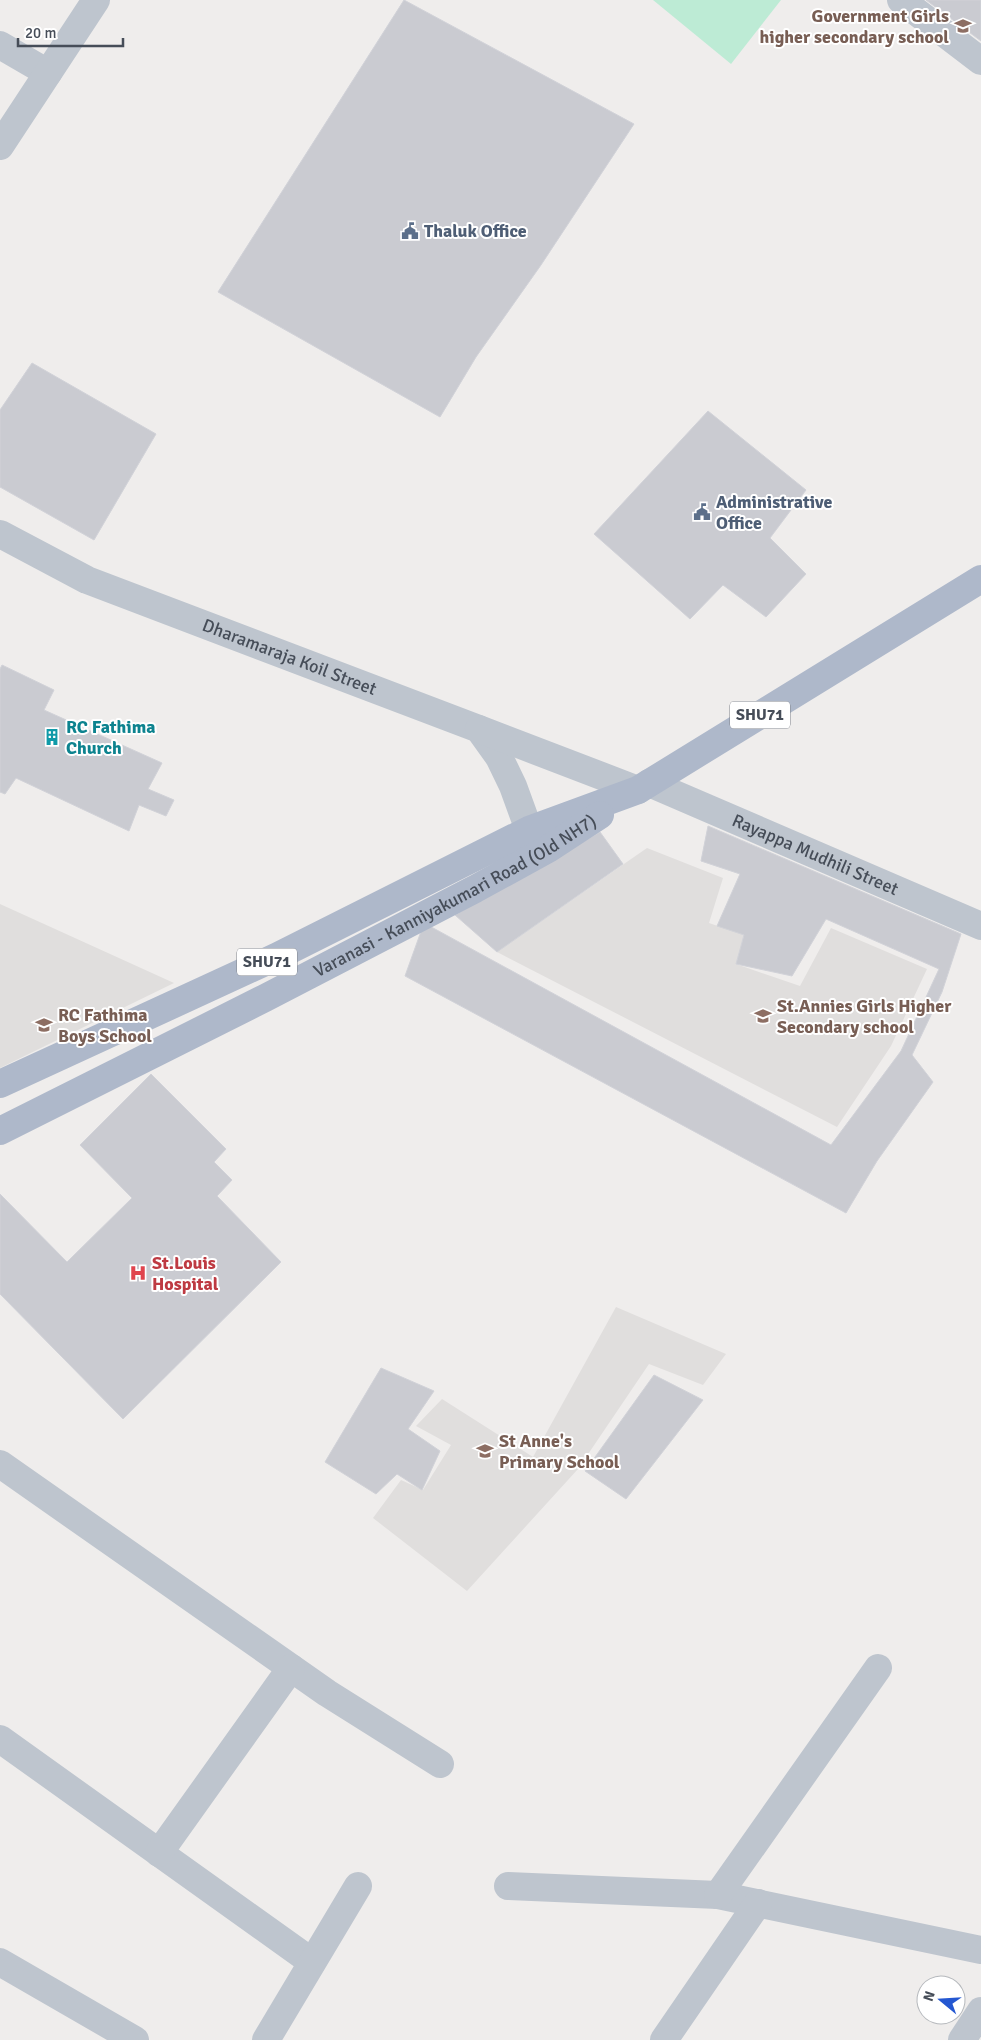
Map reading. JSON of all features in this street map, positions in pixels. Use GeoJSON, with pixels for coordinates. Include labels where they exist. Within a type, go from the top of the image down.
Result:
{"type":"FeatureCollection","features":[{"type":"Feature","properties":{"kind":"main road","name":"Varanasi - Kanniyakumari Road (Old NH7)"},"geometry":{"type":"LineString","coordinates":[[0,1131],[226,1018],[548,849],[644,786],[981,579]]}},
{"type":"Feature","properties":{"kind":"main road","name":"Varanasi - Kanniyakumari Road (Old NH7)"},"geometry":{"type":"LineString","coordinates":[[8,1080],[276,957],[529,830],[644,786]]}},
{"type":"Feature","properties":{"kind":"main road"},"geometry":{"type":"LineString","coordinates":[[213,986],[226,1018]]}},
{"type":"Feature","properties":{"kind":"main road"},"geometry":{"type":"LineString","coordinates":[[8,1080],[33,1115]]}},
{"type":"Feature","properties":{"kind":"street"},"geometry":{"type":"LineString","coordinates":[[0,146],[96,0]]}},
{"type":"Feature","properties":{"kind":"street"},"geometry":{"type":"LineString","coordinates":[[901,0],[981,61]]}},
{"type":"Feature","properties":{"kind":"street"},"geometry":{"type":"LineString","coordinates":[[0,45],[48,73]]}},
{"type":"Feature","properties":{"kind":"street","name":"Dharamaraja Koil Street"},"geometry":{"type":"LineString","coordinates":[[0,534],[87,580],[480,729],[644,786]]}},
{"type":"Feature","properties":{"kind":"street"},"geometry":{"type":"LineString","coordinates":[[480,729],[499,757],[513,786],[529,830]]}},
{"type":"Feature","properties":{"kind":"street","name":"Rayappa Mudhili Street"},"geometry":{"type":"LineString","coordinates":[[644,786],[981,926]]}},
{"type":"Feature","properties":{"kind":"street"},"geometry":{"type":"LineString","coordinates":[[0,1464],[291,1668],[440,1764]]}},
{"type":"Feature","properties":{"kind":"street"},"geometry":{"type":"LineString","coordinates":[[158,1853],[291,1668]]}},
{"type":"Feature","properties":{"kind":"street"},"geometry":{"type":"LineString","coordinates":[[718,1895],[878,1668]]}},
{"type":"Feature","properties":{"kind":"street"},"geometry":{"type":"LineString","coordinates":[[0,1739],[312,1962]]}},
{"type":"Feature","properties":{"kind":"street"},"geometry":{"type":"LineString","coordinates":[[266,2040],[358,1886]]}},
{"type":"Feature","properties":{"kind":"street"},"geometry":{"type":"LineString","coordinates":[[508,1886],[718,1895],[981,1950]]}},
{"type":"Feature","properties":{"kind":"street"},"geometry":{"type":"LineString","coordinates":[[664,2040],[758,1903]]}},
{"type":"Feature","properties":{"kind":"street"},"geometry":{"type":"LineString","coordinates":[[0,1962],[135,2040]]}},
{"type":"Feature","properties":{"kind":"street"},"geometry":{"type":"LineString","coordinates":[[962,2040],[981,2011]]}},
{"type":"Feature","properties":{"kind":"shaded area","name":"St.Annies Girls Higher Secondary school"},"geometry":{"type":"Polygon","coordinates":[[[647,848],[723,878],[709,923],[744,935],[736,964],[800,986],[831,928],[927,969],[891,1046],[837,1127],[497,952],[647,848]]]}},
{"type":"Feature","properties":{"kind":"shaded area","name":"RC Fathima Boys School"},"geometry":{"type":"Polygon","coordinates":[[[0,904],[174,983],[0,1068],[0,904]]]}},
{"type":"Feature","properties":{"kind":"shaded area","name":"St Anne's Primary School"},"geometry":{"type":"Polygon","coordinates":[[[616,1307],[726,1354],[703,1385],[649,1364],[578,1469],[467,1591],[373,1518],[401,1480],[423,1490],[451,1445],[416,1426],[442,1399],[533,1457],[616,1307]]]}},
{"type":"Feature","properties":{"kind":"green space"},"geometry":{"type":"Polygon","coordinates":[[[653,0],[781,0],[731,64],[653,0]]]}},
{"type":"Feature","properties":{"kind":"building","name":"Thaluk Office"},"geometry":{"type":"Polygon","coordinates":[[[404,0],[634,124],[541,265],[476,357],[440,417],[218,292],[404,0]]]}},
{"type":"Feature","properties":{"kind":"building"},"geometry":{"type":"Polygon","coordinates":[[[926,0],[981,0],[981,41],[926,0]]]}},
{"type":"Feature","properties":{"kind":"building"},"geometry":{"type":"Polygon","coordinates":[[[32,363],[156,434],[94,540],[0,487],[0,410],[32,363]]]}},
{"type":"Feature","properties":{"kind":"building","name":"Administrative Office"},"geometry":{"type":"Polygon","coordinates":[[[708,411],[806,490],[770,538],[806,574],[766,617],[723,585],[690,619],[594,534],[708,411]]]}},
{"type":"Feature","properties":{"kind":"building","name":"RC Fathima Church"},"geometry":{"type":"Polygon","coordinates":[[[2,665],[54,690],[44,710],[162,763],[148,789],[174,800],[166,816],[139,805],[129,831],[16,778],[5,794],[0,792],[0,669],[2,665]]]}},
{"type":"Feature","properties":{"kind":"building"},"geometry":{"type":"Polygon","coordinates":[[[708,826],[961,934],[942,992],[912,1055],[933,1082],[877,1161],[846,1213],[405,976],[424,923],[831,1145],[901,1051],[939,969],[826,919],[792,976],[736,964],[744,935],[717,926],[740,874],[701,861],[708,826]]]}},
{"type":"Feature","properties":{"kind":"building"},"geometry":{"type":"Polygon","coordinates":[[[600,832],[623,864],[497,952],[455,915],[600,832]]]}},
{"type":"Feature","properties":{"kind":"building"},"geometry":{"type":"Polygon","coordinates":[[[151,1074],[226,1149],[214,1162],[232,1180],[217,1196],[281,1262],[123,1419],[0,1294],[0,1194],[67,1262],[132,1198],[80,1145],[151,1074]]]}},
{"type":"Feature","properties":{"kind":"building"},"geometry":{"type":"Polygon","coordinates":[[[381,1368],[434,1391],[408,1429],[440,1451],[422,1490],[397,1474],[376,1494],[325,1462],[381,1368]]]}},
{"type":"Feature","properties":{"kind":"building"},"geometry":{"type":"Polygon","coordinates":[[[654,1375],[703,1400],[626,1499],[585,1471],[654,1375]]]}},
{"type":"Feature","properties":{"kind":"place","name":"Government Girls higher secondary school"},"geometry":{"type":"Point","coordinates":[963,26]}},
{"type":"Feature","properties":{"kind":"place","name":"Thaluk Office"},"geometry":{"type":"Point","coordinates":[410,231]}},
{"type":"Feature","properties":{"kind":"place","name":"Administrative Office"},"geometry":{"type":"Point","coordinates":[702,512]}},
{"type":"Feature","properties":{"kind":"place","name":"RC Fathima Church"},"geometry":{"type":"Point","coordinates":[52,737]}},
{"type":"Feature","properties":{"kind":"place","name":"St.Annies Girls Higher Secondary school"},"geometry":{"type":"Point","coordinates":[763,1016]}},
{"type":"Feature","properties":{"kind":"place","name":"RC Fathima Boys School"},"geometry":{"type":"Point","coordinates":[44,1025]}},
{"type":"Feature","properties":{"kind":"place","name":"St.Louis Hospital"},"geometry":{"type":"Point","coordinates":[138,1273]}},
{"type":"Feature","properties":{"kind":"place","name":"St Anne's Primary School"},"geometry":{"type":"Point","coordinates":[485,1451]}}]}
